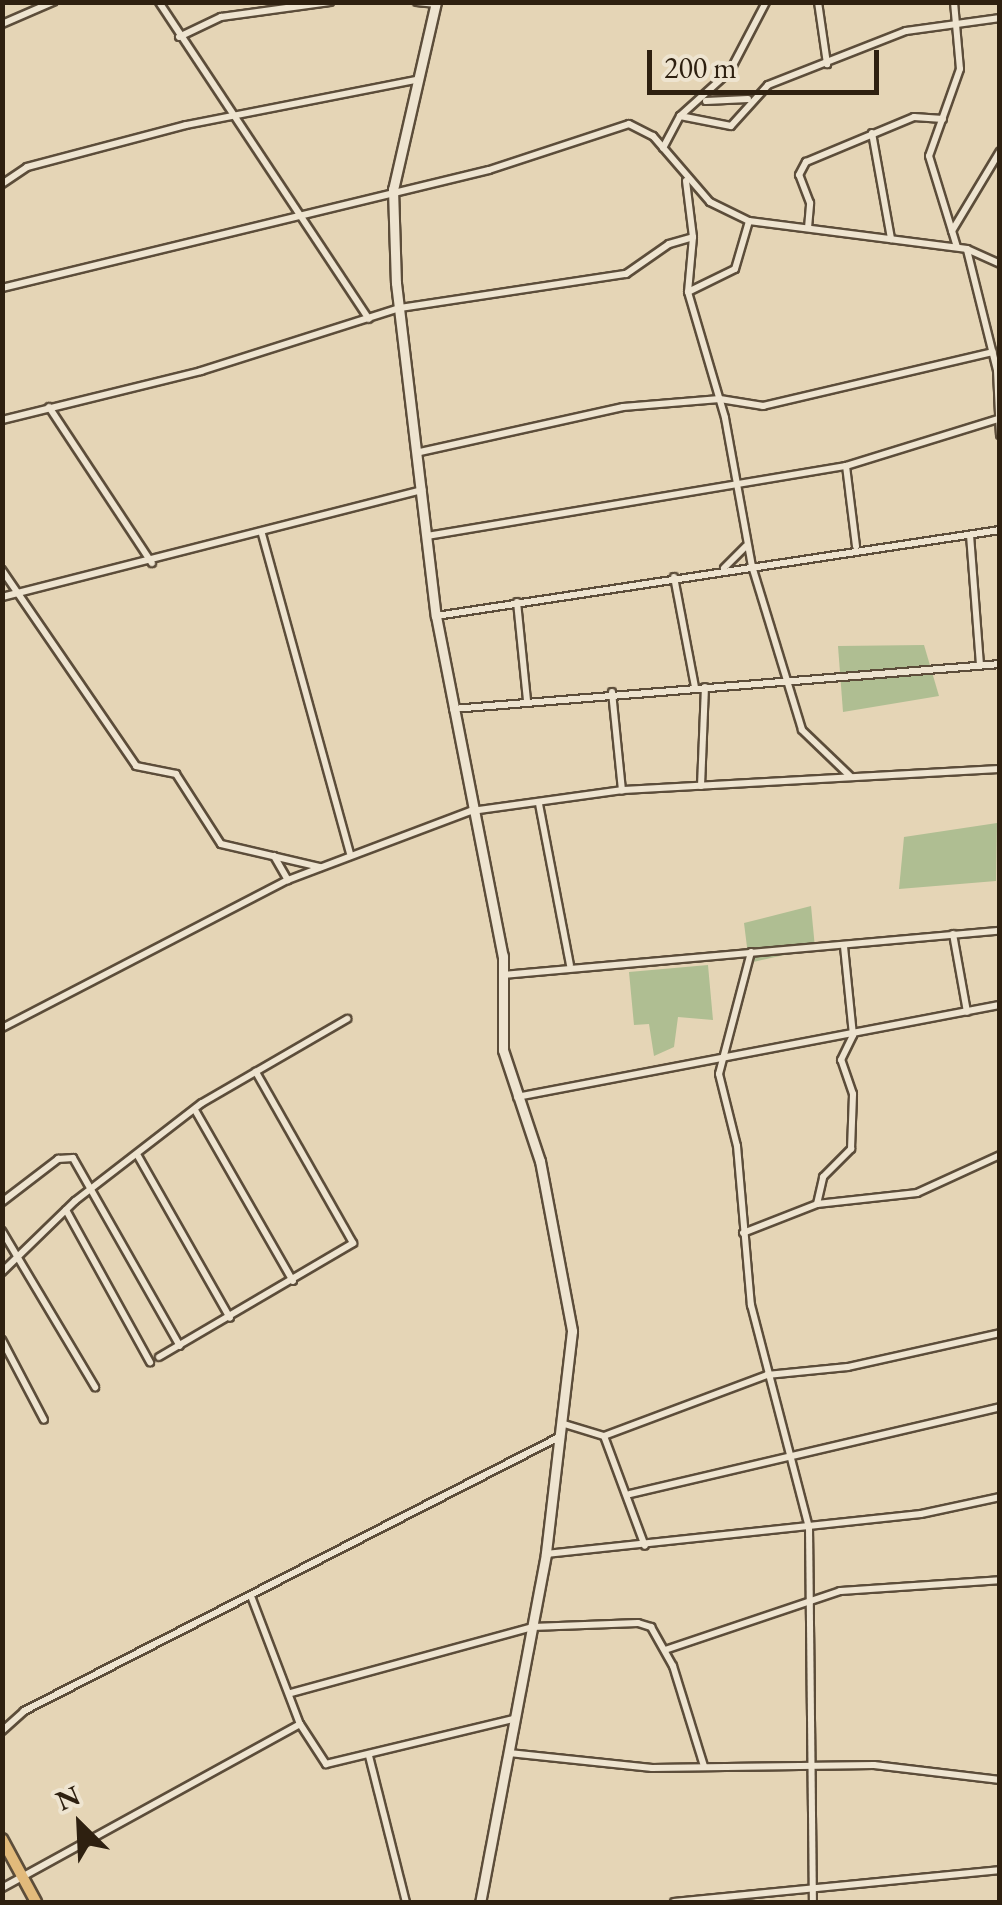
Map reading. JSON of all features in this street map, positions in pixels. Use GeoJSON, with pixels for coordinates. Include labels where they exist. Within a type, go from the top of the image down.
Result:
{"type":"FeatureCollection","features":[{"type":"Feature","properties":{"kind":"main road"},"geometry":{"type":"LineString","coordinates":[[2,1840],[36,1902]]}},
{"type":"Feature","properties":{"kind":"street"},"geometry":{"type":"LineString","coordinates":[[2,24],[53,2]]}},
{"type":"Feature","properties":{"kind":"street"},"geometry":{"type":"LineString","coordinates":[[159,2],[368,319]]}},
{"type":"Feature","properties":{"kind":"street"},"geometry":{"type":"LineString","coordinates":[[178,36],[221,16],[330,2]]}},
{"type":"Feature","properties":{"kind":"street"},"geometry":{"type":"LineString","coordinates":[[418,2],[436,3],[393,189],[400,308],[420,452],[436,616],[504,975],[503,1050],[540,1160],[572,1330],[546,1554],[480,1902]]}},
{"type":"Feature","properties":{"kind":"street"},"geometry":{"type":"LineString","coordinates":[[663,148],[680,116],[704,101],[766,2]]}},
{"type":"Feature","properties":{"kind":"street"},"geometry":{"type":"LineString","coordinates":[[818,2],[827,64]]}},
{"type":"Feature","properties":{"kind":"street"},"geometry":{"type":"LineString","coordinates":[[954,2],[960,68],[929,156],[957,247]]}},
{"type":"Feature","properties":{"kind":"street"},"geometry":{"type":"LineString","coordinates":[[704,101],[748,99],[906,31],[1000,18]]}},
{"type":"Feature","properties":{"kind":"street"},"geometry":{"type":"LineString","coordinates":[[2,184],[27,167],[235,115],[421,79]]}},
{"type":"Feature","properties":{"kind":"street"},"geometry":{"type":"LineString","coordinates":[[680,116],[731,126],[748,99]]}},
{"type":"Feature","properties":{"kind":"street"},"geometry":{"type":"LineString","coordinates":[[808,228],[801,167],[921,114],[943,118]]}},
{"type":"Feature","properties":{"kind":"street"},"geometry":{"type":"LineString","coordinates":[[2,288],[158,254],[298,212],[499,167],[612,127],[638,126],[663,148],[685,178],[749,221],[966,248],[1000,264]]}},
{"type":"Feature","properties":{"kind":"street"},"geometry":{"type":"LineString","coordinates":[[872,134],[891,239]]}},
{"type":"Feature","properties":{"kind":"street"},"geometry":{"type":"LineString","coordinates":[[952,233],[1000,151]]}},
{"type":"Feature","properties":{"kind":"street"},"geometry":{"type":"LineString","coordinates":[[685,178],[694,237],[688,292],[720,399],[752,566],[802,730],[851,777]]}},
{"type":"Feature","properties":{"kind":"street"},"geometry":{"type":"LineString","coordinates":[[688,292],[734,269],[749,221]]}},
{"type":"Feature","properties":{"kind":"street"},"geometry":{"type":"LineString","coordinates":[[2,420],[400,308],[626,274],[668,244],[694,237]]}},
{"type":"Feature","properties":{"kind":"street"},"geometry":{"type":"LineString","coordinates":[[966,248],[993,352],[1000,435]]}},
{"type":"Feature","properties":{"kind":"street"},"geometry":{"type":"LineString","coordinates":[[420,452],[623,407],[720,399],[763,406],[993,352]]}},
{"type":"Feature","properties":{"kind":"street"},"geometry":{"type":"LineString","coordinates":[[49,408],[152,564]]}},
{"type":"Feature","properties":{"kind":"street"},"geometry":{"type":"LineString","coordinates":[[427,536],[846,466],[998,419]]}},
{"type":"Feature","properties":{"kind":"street"},"geometry":{"type":"LineString","coordinates":[[846,466],[856,546]]}},
{"type":"Feature","properties":{"kind":"street"},"geometry":{"type":"LineString","coordinates":[[2,597],[152,564],[424,490]]}},
{"type":"Feature","properties":{"kind":"street"},"geometry":{"type":"LineString","coordinates":[[436,616],[856,546],[1000,530]]}},
{"type":"Feature","properties":{"kind":"street"},"geometry":{"type":"LineString","coordinates":[[262,534],[350,853]]}},
{"type":"Feature","properties":{"kind":"street"},"geometry":{"type":"LineString","coordinates":[[970,535],[980,666]]}},
{"type":"Feature","properties":{"kind":"street"},"geometry":{"type":"LineString","coordinates":[[724,568],[747,546]]}},
{"type":"Feature","properties":{"kind":"street"},"geometry":{"type":"LineString","coordinates":[[2,570],[136,766],[176,774],[221,844],[322,868]]}},
{"type":"Feature","properties":{"kind":"street"},"geometry":{"type":"LineString","coordinates":[[674,577],[695,687]]}},
{"type":"Feature","properties":{"kind":"street"},"geometry":{"type":"LineString","coordinates":[[517,602],[527,700]]}},
{"type":"Feature","properties":{"kind":"street"},"geometry":{"type":"LineString","coordinates":[[453,708],[612,692],[1000,664]]}},
{"type":"Feature","properties":{"kind":"street"},"geometry":{"type":"LineString","coordinates":[[701,786],[706,687]]}},
{"type":"Feature","properties":{"kind":"street"},"geometry":{"type":"LineString","coordinates":[[612,692],[622,790]]}},
{"type":"Feature","properties":{"kind":"street"},"geometry":{"type":"LineString","coordinates":[[2,1028],[288,880],[350,853],[470,811],[622,790],[1000,770]]}},
{"type":"Feature","properties":{"kind":"street"},"geometry":{"type":"LineString","coordinates":[[539,804],[570,966]]}},
{"type":"Feature","properties":{"kind":"street"},"geometry":{"type":"LineString","coordinates":[[274,856],[288,880]]}},
{"type":"Feature","properties":{"kind":"street"},"geometry":{"type":"LineString","coordinates":[[504,975],[570,966],[1000,931]]}},
{"type":"Feature","properties":{"kind":"street"},"geometry":{"type":"LineString","coordinates":[[953,934],[967,1012]]}},
{"type":"Feature","properties":{"kind":"street"},"geometry":{"type":"LineString","coordinates":[[817,1204],[823,1177],[851,1150],[853,1094],[841,1060],[853,1035],[844,946]]}},
{"type":"Feature","properties":{"kind":"street"},"geometry":{"type":"LineString","coordinates":[[750,952],[723,1058],[743,1233],[767,1375],[809,1527],[813,1604],[812,1898]]}},
{"type":"Feature","properties":{"kind":"street"},"geometry":{"type":"LineString","coordinates":[[517,1098],[1000,1005]]}},
{"type":"Feature","properties":{"kind":"street"},"geometry":{"type":"LineString","coordinates":[[2,1272],[66,1210],[195,1110],[346,1019]]}},
{"type":"Feature","properties":{"kind":"street"},"geometry":{"type":"LineString","coordinates":[[159,1357],[293,1281],[354,1240],[256,1072]]}},
{"type":"Feature","properties":{"kind":"street"},"geometry":{"type":"LineString","coordinates":[[195,1110],[293,1281]]}},
{"type":"Feature","properties":{"kind":"street"},"geometry":{"type":"LineString","coordinates":[[743,1233],[817,1204],[917,1193],[1000,1155]]}},
{"type":"Feature","properties":{"kind":"street"},"geometry":{"type":"LineString","coordinates":[[2,1202],[64,1156],[91,1190],[180,1346]]}},
{"type":"Feature","properties":{"kind":"street"},"geometry":{"type":"LineString","coordinates":[[138,1156],[230,1318]]}},
{"type":"Feature","properties":{"kind":"street"},"geometry":{"type":"LineString","coordinates":[[66,1210],[150,1362]]}},
{"type":"Feature","properties":{"kind":"street"},"geometry":{"type":"LineString","coordinates":[[2,1231],[20,1255],[94,1387]]}},
{"type":"Feature","properties":{"kind":"street"},"geometry":{"type":"LineString","coordinates":[[561,1424],[604,1436],[767,1375],[848,1367],[1000,1333]]}},
{"type":"Feature","properties":{"kind":"street"},"geometry":{"type":"LineString","coordinates":[[2,1340],[44,1420]]}},
{"type":"Feature","properties":{"kind":"street"},"geometry":{"type":"LineString","coordinates":[[630,1494],[1000,1406]]}},
{"type":"Feature","properties":{"kind":"street"},"geometry":{"type":"LineString","coordinates":[[2,1731],[24,1711],[561,1436]]}},
{"type":"Feature","properties":{"kind":"street"},"geometry":{"type":"LineString","coordinates":[[604,1436],[630,1494],[645,1546]]}},
{"type":"Feature","properties":{"kind":"street"},"geometry":{"type":"LineString","coordinates":[[546,1554],[809,1527],[1000,1497]]}},
{"type":"Feature","properties":{"kind":"street"},"geometry":{"type":"LineString","coordinates":[[665,1650],[853,1589],[1000,1580]]}},
{"type":"Feature","properties":{"kind":"street"},"geometry":{"type":"LineString","coordinates":[[251,1596],[300,1724],[326,1764],[516,1718]]}},
{"type":"Feature","properties":{"kind":"street"},"geometry":{"type":"LineString","coordinates":[[291,1693],[532,1626],[638,1623],[651,1627],[665,1650],[700,1734],[704,1766]]}},
{"type":"Feature","properties":{"kind":"street"},"geometry":{"type":"LineString","coordinates":[[2,1888],[24,1881],[300,1724]]}},
{"type":"Feature","properties":{"kind":"street"},"geometry":{"type":"LineString","coordinates":[[509,1753],[813,1771],[874,1765],[1000,1780]]}},
{"type":"Feature","properties":{"kind":"street"},"geometry":{"type":"LineString","coordinates":[[369,1756],[406,1902]]}},
{"type":"Feature","properties":{"kind":"street"},"geometry":{"type":"LineString","coordinates":[[674,1902],[812,1898],[1000,1870]]}},
{"type":"Feature","properties":{"kind":"green space"},"geometry":{"type":"Polygon","coordinates":[[[924,645],[939,696],[843,712],[838,646],[924,645]]]}},
{"type":"Feature","properties":{"kind":"green space"},"geometry":{"type":"Polygon","coordinates":[[[997,823],[996,881],[899,889],[904,837],[997,823]]]}},
{"type":"Feature","properties":{"kind":"green space"},"geometry":{"type":"Polygon","coordinates":[[[811,906],[815,948],[749,963],[744,923],[811,906]]]}},
{"type":"Feature","properties":{"kind":"green space"},"geometry":{"type":"Polygon","coordinates":[[[708,965],[713,1020],[678,1017],[674,1047],[654,1056],[649,1024],[634,1025],[629,972],[708,965]]]}}]}
